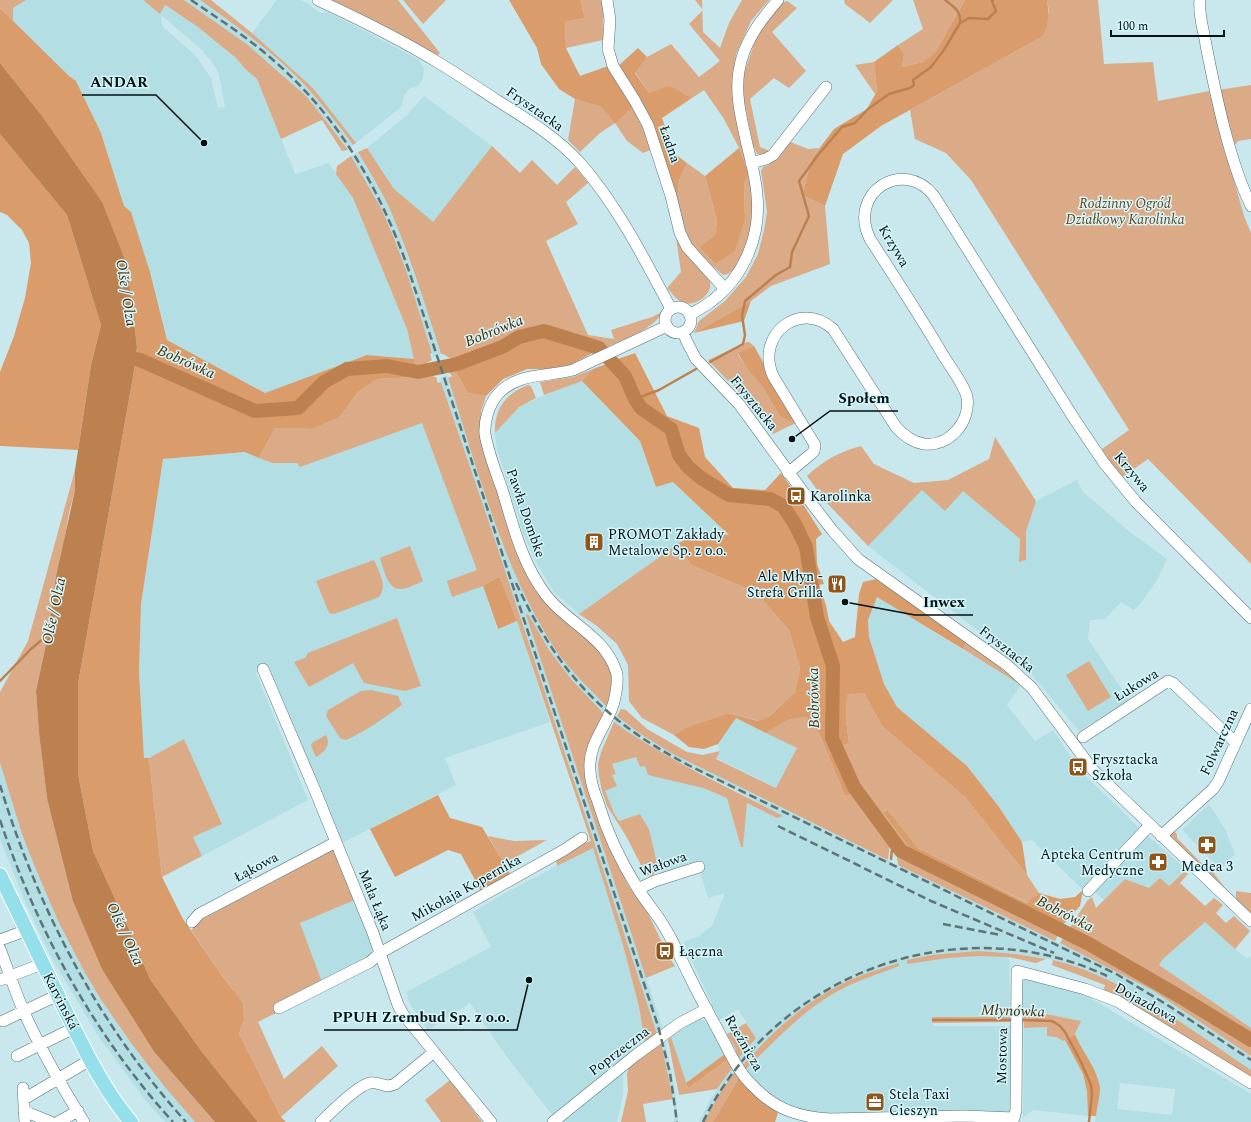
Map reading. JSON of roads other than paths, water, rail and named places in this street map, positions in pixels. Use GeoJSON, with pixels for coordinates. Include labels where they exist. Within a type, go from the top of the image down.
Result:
{"type":"FeatureCollection","features":[{"type":"Feature","properties":{"kind":"main road","name":"Karvinská"},"geometry":{"type":"LineString","coordinates":[[0,875],[90,1060],[113,1099],[131,1122]]}},
{"type":"Feature","properties":{"kind":"street","name":"Frysztacka"},"geometry":{"type":"LineString","coordinates":[[318,0],[358,18],[440,63],[536,125],[560,144],[579,162],[631,234],[671,309]]}},
{"type":"Feature","properties":{"kind":"street","name":"Ładna"},"geometry":{"type":"LineString","coordinates":[[607,0],[610,20],[608,49],[613,66],[648,125],[671,196],[680,233],[687,247],[725,289]]}},
{"type":"Feature","properties":{"kind":"street"},"geometry":{"type":"LineString","coordinates":[[690,315],[712,301],[725,289],[740,271],[747,258],[756,229],[758,215],[757,196],[739,103],[738,80],[744,49],[751,35],[778,0]]}},
{"type":"Feature","properties":{"kind":"street"},"geometry":{"type":"LineString","coordinates":[[1200,0],[1199,6],[1207,52],[1221,113],[1232,156],[1251,206]]}},
{"type":"Feature","properties":{"kind":"street"},"geometry":{"type":"LineString","coordinates":[[751,163],[766,159],[773,155],[826,87]]}},
{"type":"Feature","properties":{"kind":"street","name":"Krzywa"},"geometry":{"type":"LineString","coordinates":[[788,472],[811,454],[815,448],[814,443],[773,376],[768,358],[769,348],[776,334],[782,327],[795,320],[806,318],[818,320],[826,323],[834,329],[896,427],[908,439],[925,444],[938,443],[953,435],[964,421],[967,409],[965,392],[922,320],[870,239],[865,227],[865,208],[870,198],[878,188],[895,180],[903,179],[914,181],[925,187],[934,196],[1075,420],[1104,463],[1136,502],[1251,618]]}},
{"type":"Feature","properties":{"kind":"street"},"geometry":{"type":"LineString","coordinates":[[680,307],[684,308],[690,315],[691,319],[689,327],[683,332],[675,332],[669,329],[665,322],[666,315],[671,309],[680,307]]}},
{"type":"Feature","properties":{"kind":"street","name":"Pawła Dombke"},"geometry":{"type":"LineString","coordinates":[[638,889],[624,865],[605,825],[590,772],[592,751],[615,701],[617,673],[608,651],[594,637],[563,613],[546,595],[532,573],[521,549],[493,462],[485,435],[485,426],[489,410],[497,395],[509,384],[534,375],[566,372],[591,362],[667,326]]}},
{"type":"Feature","properties":{"kind":"street","name":"Frysztacka"},"geometry":{"type":"LineString","coordinates":[[683,332],[696,359],[739,404],[832,530],[858,559],[1007,665],[1032,688],[1093,770],[1251,921]]}},
{"type":"Feature","properties":{"kind":"street","name":"Mała Łąka"},"geometry":{"type":"LineString","coordinates":[[263,669],[336,842],[380,954],[393,993],[403,1014],[491,1122]]}},
{"type":"Feature","properties":{"kind":"street","name":"Łukowa"},"geometry":{"type":"LineString","coordinates":[[1083,737],[1168,681],[1173,683],[1235,742]]}},
{"type":"Feature","properties":{"kind":"street","name":"Folwarczna"},"geometry":{"type":"LineString","coordinates":[[1161,836],[1218,782],[1251,709]]}},
{"type":"Feature","properties":{"kind":"street"},"geometry":{"type":"LineString","coordinates":[[1088,891],[1150,825]]}},
{"type":"Feature","properties":{"kind":"street","name":"Mikołaja Kopernika"},"geometry":{"type":"LineString","coordinates":[[279,1008],[370,962],[380,954],[564,850],[582,838]]}},
{"type":"Feature","properties":{"kind":"street","name":"Łąkowa"},"geometry":{"type":"LineString","coordinates":[[192,922],[199,914],[336,842]]}},
{"type":"Feature","properties":{"kind":"street","name":"Wałowa"},"geometry":{"type":"LineString","coordinates":[[638,889],[655,881],[699,867]]}},
{"type":"Feature","properties":{"kind":"street"},"geometry":{"type":"LineString","coordinates":[[638,889],[665,928],[707,1009]]}},
{"type":"Feature","properties":{"kind":"street"},"geometry":{"type":"LineString","coordinates":[[0,940],[19,933]]}},
{"type":"Feature","properties":{"kind":"street"},"geometry":{"type":"LineString","coordinates":[[0,949],[5,978],[58,1079],[84,1122]]}},
{"type":"Feature","properties":{"kind":"street"},"geometry":{"type":"LineString","coordinates":[[5,978],[42,964]]}},
{"type":"Feature","properties":{"kind":"street","name":"Mostowa"},"geometry":{"type":"LineString","coordinates":[[1014,1118],[1016,1110],[1017,971]]}},
{"type":"Feature","properties":{"kind":"street","name":"Dojazdowa"},"geometry":{"type":"LineString","coordinates":[[1017,971],[1085,989],[1117,1001],[1251,1083]]}},
{"type":"Feature","properties":{"kind":"street"},"geometry":{"type":"LineString","coordinates":[[3,1022],[58,995]]}},
{"type":"Feature","properties":{"kind":"street","name":"Rzeźnicza"},"geometry":{"type":"LineString","coordinates":[[707,1009],[737,1066],[745,1078],[766,1098],[782,1108],[796,1114],[809,1118],[830,1119],[965,1116],[1014,1118]]}},
{"type":"Feature","properties":{"kind":"street","name":"Poprzeczna"},"geometry":{"type":"LineString","coordinates":[[553,1122],[636,1055],[680,1023],[707,1009]]}},
{"type":"Feature","properties":{"kind":"street"},"geometry":{"type":"LineString","coordinates":[[17,1056],[74,1028]]}},
{"type":"Feature","properties":{"kind":"street"},"geometry":{"type":"LineString","coordinates":[[321,1122],[361,1086],[371,1082],[389,1086],[395,1084],[434,1052]]}},
{"type":"Feature","properties":{"kind":"street"},"geometry":{"type":"LineString","coordinates":[[24,1099],[90,1060]]}},
{"type":"Feature","properties":{"kind":"street"},"geometry":{"type":"LineString","coordinates":[[23,1088],[25,1116],[51,1122]]}},
{"type":"Feature","properties":{"kind":"street"},"geometry":{"type":"LineString","coordinates":[[58,1122],[78,1111]]}},
{"type":"Feature","properties":{"kind":"water","name":"Olše / Olza"},"geometry":{"type":"Polygon","coordinates":[[[0,63],[39,112],[102,202],[127,265],[137,347],[133,377],[78,684],[78,774],[93,851],[150,979],[202,1052],[258,1122],[215,1122],[155,1053],[102,969],[73,901],[47,798],[39,733],[36,691],[48,635],[56,577],[75,490],[75,470],[91,365],[101,325],[67,215],[0,134],[0,63]]]}},
{"type":"Feature","properties":{"kind":"waterway"},"geometry":{"type":"LineString","coordinates":[[945,0],[958,13],[960,23]]}},
{"type":"Feature","properties":{"kind":"waterway"},"geometry":{"type":"LineString","coordinates":[[710,362],[743,344],[745,335],[742,316],[745,301],[776,275],[790,267],[792,252],[809,216],[799,181],[818,155],[842,127],[855,123],[868,109],[889,94],[910,88],[914,85],[913,80],[931,67],[944,50],[960,23],[969,18],[988,19],[996,11],[992,1],[993,0]]}},
{"type":"Feature","properties":{"kind":"waterway","name":"Bobrówka"},"geometry":{"type":"LineString","coordinates":[[117,354],[140,360],[255,411],[298,408],[324,382],[347,369],[387,366],[418,372],[457,364],[502,347],[519,337],[544,331],[599,348],[625,376],[635,399],[641,408],[671,429],[679,455],[688,467],[701,478],[729,495],[770,499],[783,506],[795,524],[806,547],[817,617],[833,666],[832,738],[854,787],[901,851],[1089,944],[1251,1040]]}},
{"type":"Feature","properties":{"kind":"waterway"},"geometry":{"type":"LineString","coordinates":[[635,399],[659,390],[696,369]]}},
{"type":"Feature","properties":{"kind":"waterway","name":"Olše / Olza"},"geometry":{"type":"LineString","coordinates":[[0,681],[31,649],[50,633]]}},
{"type":"Feature","properties":{"kind":"waterway","name":"Młynówka"},"geometry":{"type":"LineString","coordinates":[[891,859],[893,840]]}},
{"type":"Feature","properties":{"kind":"waterway","name":"Młynówka"},"geometry":{"type":"LineString","coordinates":[[933,1020],[1013,1020]]}},
{"type":"Feature","properties":{"kind":"waterway","name":"Młynówka"},"geometry":{"type":"LineString","coordinates":[[1020,1020],[1052,1021],[1060,1026],[1065,1032],[1091,1085],[1092,1094],[1089,1122]]}},
{"type":"Feature","properties":{"kind":"railway"},"geometry":{"type":"LineString","coordinates":[[191,0],[253,43],[296,81],[317,104],[354,154],[370,181],[397,238],[658,1026],[670,1073],[677,1122]]}},
{"type":"Feature","properties":{"kind":"railway"},"geometry":{"type":"LineString","coordinates":[[516,583],[532,615],[566,668],[586,691],[607,711],[632,731],[659,749],[690,766],[1118,975],[1169,1006],[1251,1060]]}},
{"type":"Feature","properties":{"kind":"railway"},"geometry":{"type":"LineString","coordinates":[[0,785],[15,831],[33,877],[75,964],[99,1006],[126,1046],[155,1085],[186,1122]]}},
{"type":"Feature","properties":{"kind":"railway"},"geometry":{"type":"LineString","coordinates":[[0,820],[32,901],[50,941],[71,980],[93,1017],[118,1054],[144,1089],[173,1122]]}},
{"type":"Feature","properties":{"kind":"railway"},"geometry":{"type":"LineString","coordinates":[[778,826],[931,901],[1054,953]]}},
{"type":"Feature","properties":{"kind":"railway"},"geometry":{"type":"LineString","coordinates":[[943,924],[1001,935]]}},
{"type":"Feature","properties":{"kind":"railway"},"geometry":{"type":"LineString","coordinates":[[703,1122],[735,1071],[775,1027],[822,992],[875,967],[932,952],[991,948],[1049,956],[1107,976]]}},
{"type":"Feature","properties":{"kind":"place","name":"ANDAR"},"geometry":{"type":"Point","coordinates":[204,143]}},
{"type":"Feature","properties":{"kind":"place","name":"Społem"},"geometry":{"type":"Point","coordinates":[792,439]}},
{"type":"Feature","properties":{"kind":"place","name":"Karolinka"},"geometry":{"type":"Point","coordinates":[796,496]}},
{"type":"Feature","properties":{"kind":"place","name":"PROMOT Zakłady Metalowe Sp. z o.o."},"geometry":{"type":"Point","coordinates":[594,542]}},
{"type":"Feature","properties":{"kind":"place","name":"Ale Młyn - Strefa Grilla"},"geometry":{"type":"Point","coordinates":[837,584]}},
{"type":"Feature","properties":{"kind":"place","name":"Inwex"},"geometry":{"type":"Point","coordinates":[845,602]}},
{"type":"Feature","properties":{"kind":"place","name":"Frysztacka Szkoła"},"geometry":{"type":"Point","coordinates":[1078,767]}},
{"type":"Feature","properties":{"kind":"place","name":"Medea 3"},"geometry":{"type":"Point","coordinates":[1207,845]}},
{"type":"Feature","properties":{"kind":"place","name":"Apteka Centrum Medyczne"},"geometry":{"type":"Point","coordinates":[1158,862]}},
{"type":"Feature","properties":{"kind":"place","name":"Łączna"},"geometry":{"type":"Point","coordinates":[665,951]}},
{"type":"Feature","properties":{"kind":"place","name":"PPUH Zrembud Sp. z o.o."},"geometry":{"type":"Point","coordinates":[529,980]}},
{"type":"Feature","properties":{"kind":"place","name":"Stela Taxi Cieszyn"},"geometry":{"type":"Point","coordinates":[875,1102]}},
{"type":"Feature","properties":{"kind":"park label","name":"Rodzinny Ogród Działkowy Karolinka"},"geometry":{"type":"Point","coordinates":[1125,212]}}]}
